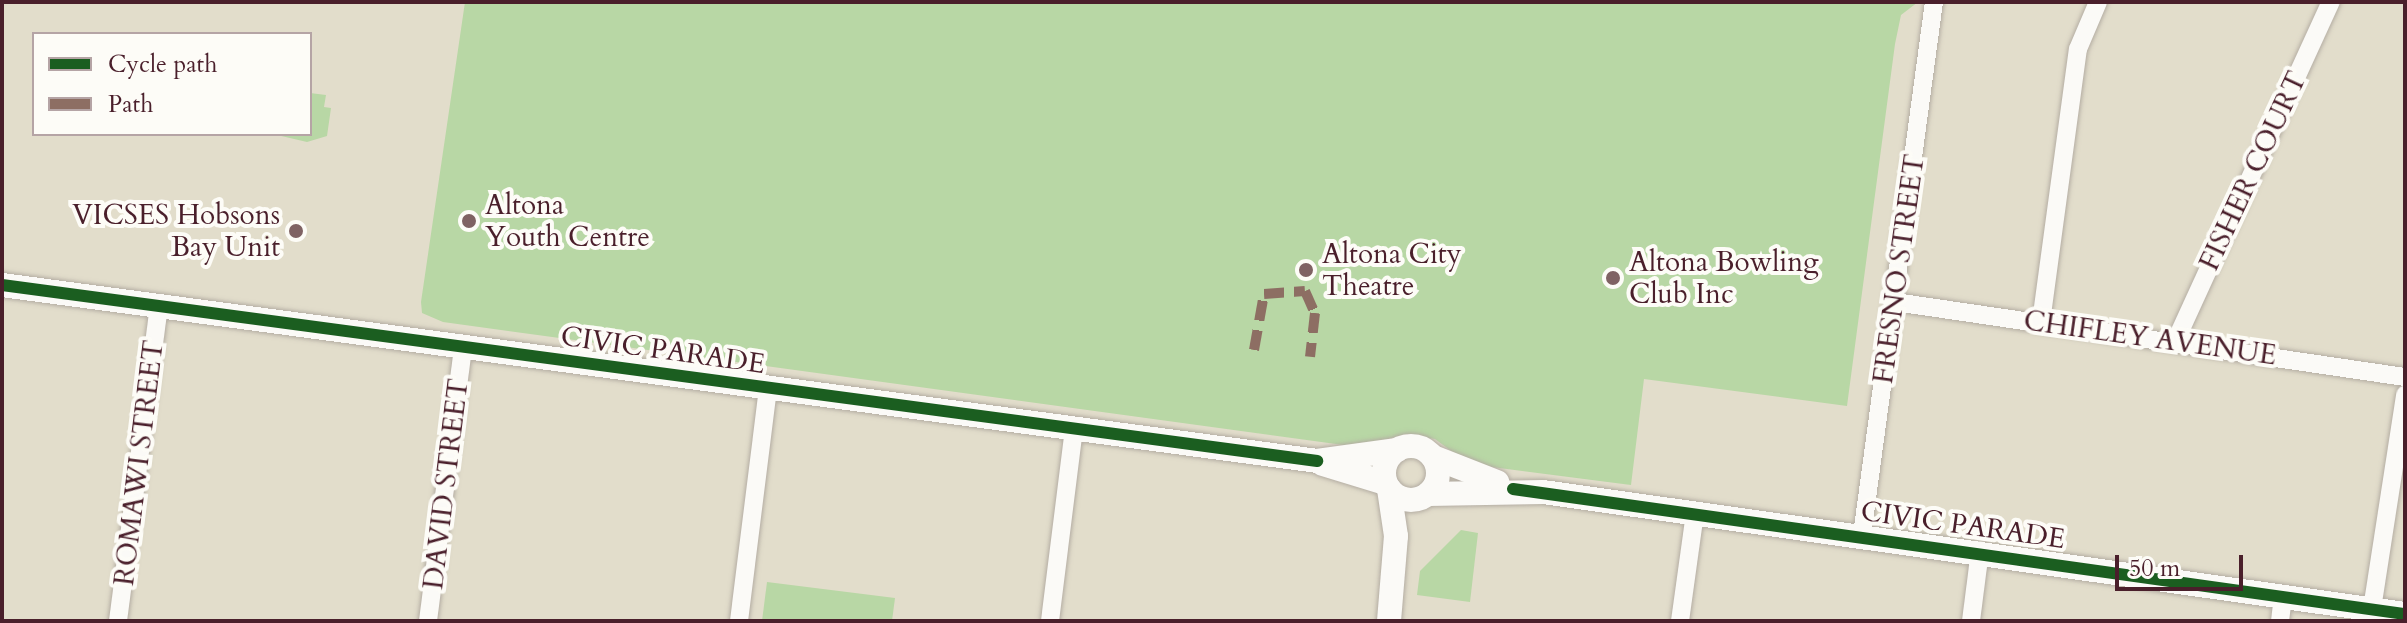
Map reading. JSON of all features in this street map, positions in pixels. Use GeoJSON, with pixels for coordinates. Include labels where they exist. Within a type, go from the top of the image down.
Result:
{"type":"FeatureCollection","features":[{"type":"Feature","properties":{"kind":"street","name":"FRESNO STREET"},"geometry":{"type":"LineString","coordinates":[[1862,535],[1934,2]]}},
{"type":"Feature","properties":{"kind":"street"},"geometry":{"type":"LineString","coordinates":[[2041,322],[2078,49],[2098,2]]}},
{"type":"Feature","properties":{"kind":"street","name":"FISHER COURT"},"geometry":{"type":"LineString","coordinates":[[2176,340],[2331,2]]}},
{"type":"Feature","properties":{"kind":"street","name":"CIVIC PARADE"},"geometry":{"type":"LineString","coordinates":[[2,285],[1317,461],[1387,486]]}},
{"type":"Feature","properties":{"kind":"street","name":"CHIFLEY AVENUE"},"geometry":{"type":"LineString","coordinates":[[1895,302],[2176,340],[2405,377]]}},
{"type":"Feature","properties":{"kind":"street","name":"ROMAWI STREET"},"geometry":{"type":"LineString","coordinates":[[118,621],[159,306]]}},
{"type":"Feature","properties":{"kind":"street","name":"DAVID STREET"},"geometry":{"type":"LineString","coordinates":[[428,621],[463,348]]}},
{"type":"Feature","properties":{"kind":"street"},"geometry":{"type":"LineString","coordinates":[[739,621],[768,388]]}},
{"type":"Feature","properties":{"kind":"street"},"geometry":{"type":"LineString","coordinates":[[2372,609],[2405,395]]}},
{"type":"Feature","properties":{"kind":"street"},"geometry":{"type":"LineString","coordinates":[[1050,621],[1074,429]]}},
{"type":"Feature","properties":{"kind":"street"},"geometry":{"type":"LineString","coordinates":[[1389,621],[1392,595],[1384,468],[1397,450],[1420,447],[1433,457],[1438,472],[1424,496],[1392,595]]}},
{"type":"Feature","properties":{"kind":"street","name":"CIVIC PARADE"},"geometry":{"type":"LineString","coordinates":[[1317,461],[1397,450]]}},
{"type":"Feature","properties":{"kind":"street","name":"CIVIC PARADE"},"geometry":{"type":"LineString","coordinates":[[1433,457],[1513,489]]}},
{"type":"Feature","properties":{"kind":"street"},"geometry":{"type":"LineString","coordinates":[[1387,486],[1424,496]]}},
{"type":"Feature","properties":{"kind":"street","name":"CIVIC PARADE"},"geometry":{"type":"LineString","coordinates":[[1424,496],[1513,489],[1980,551],[2405,614]]}},
{"type":"Feature","properties":{"kind":"street"},"geometry":{"type":"LineString","coordinates":[[1680,621],[1695,513]]}},
{"type":"Feature","properties":{"kind":"street"},"geometry":{"type":"LineString","coordinates":[[1971,621],[1980,551]]}},
{"type":"Feature","properties":{"kind":"street"},"geometry":{"type":"LineString","coordinates":[[2280,621],[2283,595]]}},
{"type":"Feature","properties":{"kind":"green space"},"geometry":{"type":"Polygon","coordinates":[[[465,2],[1918,2],[1901,15],[1895,44],[1847,406],[1644,379],[1631,485],[1469,464],[1435,439],[1406,434],[1358,447],[443,322],[422,313],[421,302],[465,2]]]}},
{"type":"Feature","properties":{"kind":"green space"},"geometry":{"type":"Polygon","coordinates":[[[312,93],[326,95],[324,107],[331,108],[327,136],[307,142],[281,136],[312,136],[312,93]]]}},
{"type":"Feature","properties":{"kind":"green space"},"geometry":{"type":"Polygon","coordinates":[[[1461,530],[1478,533],[1470,602],[1417,595],[1420,571],[1461,530]]]}},
{"type":"Feature","properties":{"kind":"green space"},"geometry":{"type":"Polygon","coordinates":[[[767,582],[895,598],[892,621],[762,621],[767,582]]]}},
{"type":"Feature","properties":{"kind":"marked path"},"geometry":{"type":"LineString","coordinates":[[1254,350],[1264,294],[1305,291],[1315,313],[1310,357]]}},
{"type":"Feature","properties":{"kind":"cycle path"},"geometry":{"type":"LineString","coordinates":[[2,285],[1317,461]]}},
{"type":"Feature","properties":{"kind":"cycle path"},"geometry":{"type":"LineString","coordinates":[[1513,489],[2405,614]]}},
{"type":"Feature","properties":{"kind":"place","name":"Altona Youth Centre"},"geometry":{"type":"Point","coordinates":[469,221]}},
{"type":"Feature","properties":{"kind":"place","name":"VICSES Hobsons Bay Unit"},"geometry":{"type":"Point","coordinates":[296,231]}},
{"type":"Feature","properties":{"kind":"place","name":"Altona City Theatre"},"geometry":{"type":"Point","coordinates":[1306,270]}},
{"type":"Feature","properties":{"kind":"place","name":"Altona Bowling Club Inc"},"geometry":{"type":"Point","coordinates":[1613,278]}}]}
